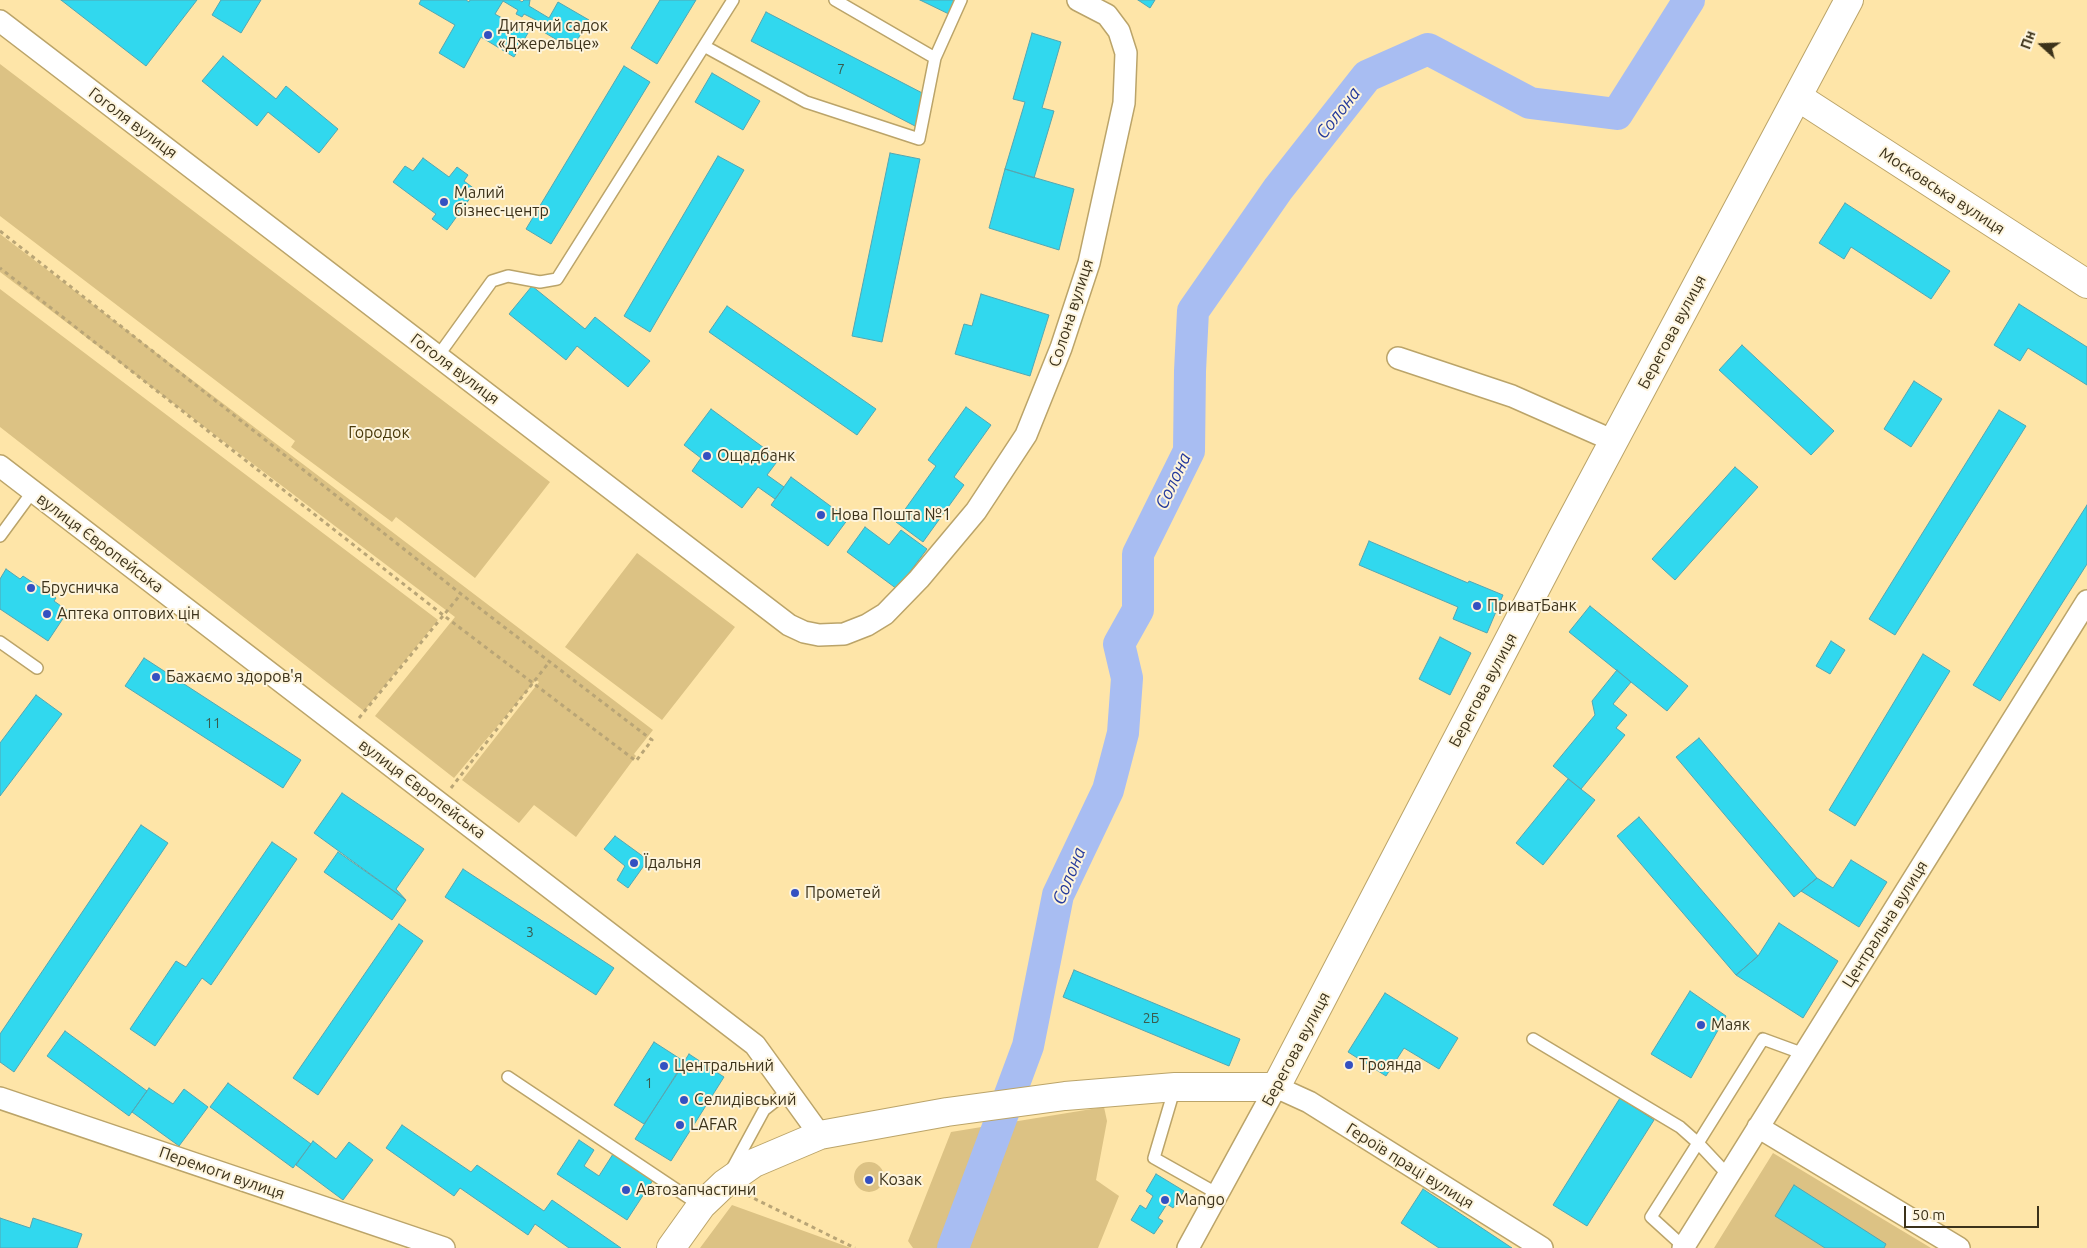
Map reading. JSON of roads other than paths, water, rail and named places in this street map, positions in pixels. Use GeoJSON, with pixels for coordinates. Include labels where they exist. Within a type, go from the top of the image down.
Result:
{"type":"FeatureCollection","features":[{"type":"Feature","properties":{"kind":"main road","name":"Берегова вулиця"},"geometry":{"type":"LineString","coordinates":[[1276,1087],[1614,441],[1849,0]]}},
{"type":"Feature","properties":{"kind":"main road","name":"Московська вулиця"},"geometry":{"type":"LineString","coordinates":[[1798,97],[2087,284]]}},
{"type":"Feature","properties":{"kind":"main road"},"geometry":{"type":"LineString","coordinates":[[671,1248],[701,1206],[724,1184],[754,1163],[820,1134],[947,1112],[1065,1096],[1175,1087],[1276,1087]]}},
{"type":"Feature","properties":{"kind":"street","name":"Солона вулиця"},"geometry":{"type":"LineString","coordinates":[[919,579],[976,510],[1026,435],[1061,348],[1089,263],[1124,104],[1126,53],[1119,31],[1107,15],[1078,0]]}},
{"type":"Feature","properties":{"kind":"street","name":"Гоголя вулиця"},"geometry":{"type":"LineString","coordinates":[[0,21],[789,625],[804,632],[819,635],[844,634],[867,625],[885,614],[919,579]]}},
{"type":"Feature","properties":{"kind":"street"},"geometry":{"type":"LineString","coordinates":[[1398,358],[1512,396],[1614,441]]}},
{"type":"Feature","properties":{"kind":"street","name":"вулиця Європейська"},"geometry":{"type":"LineString","coordinates":[[0,466],[756,1045],[820,1134]]}},
{"type":"Feature","properties":{"kind":"street","name":"Центральна вулиця"},"geometry":{"type":"LineString","coordinates":[[1683,1248],[2087,601]]}},
{"type":"Feature","properties":{"kind":"street","name":"Берегова вулиця"},"geometry":{"type":"LineString","coordinates":[[1188,1248],[1276,1087]]}},
{"type":"Feature","properties":{"kind":"street","name":"Героїв праці вулиця"},"geometry":{"type":"LineString","coordinates":[[1276,1087],[1309,1102],[1542,1248]]}},
{"type":"Feature","properties":{"kind":"street","name":"Перемоги вулиця"},"geometry":{"type":"LineString","coordinates":[[0,1098],[444,1248]]}},
{"type":"Feature","properties":{"kind":"street"},"geometry":{"type":"LineString","coordinates":[[1758,1127],[1959,1248]]}},
{"type":"Feature","properties":{"kind":"lane"},"geometry":{"type":"LineString","coordinates":[[438,356],[492,281],[508,276],[540,282],[557,280],[733,0]]}},
{"type":"Feature","properties":{"kind":"lane"},"geometry":{"type":"LineString","coordinates":[[834,0],[935,58]]}},
{"type":"Feature","properties":{"kind":"lane"},"geometry":{"type":"LineString","coordinates":[[704,46],[806,102],[919,139],[935,58],[960,0]]}},
{"type":"Feature","properties":{"kind":"lane"},"geometry":{"type":"LineString","coordinates":[[0,536],[33,491]]}},
{"type":"Feature","properties":{"kind":"lane"},"geometry":{"type":"LineString","coordinates":[[0,642],[37,668]]}},
{"type":"Feature","properties":{"kind":"lane"},"geometry":{"type":"LineString","coordinates":[[1533,1039],[1680,1127],[1728,1175]]}},
{"type":"Feature","properties":{"kind":"lane"},"geometry":{"type":"LineString","coordinates":[[1683,1248],[1651,1217],[1763,1039],[1804,1054]]}},
{"type":"Feature","properties":{"kind":"lane"},"geometry":{"type":"LineString","coordinates":[[508,1077],[701,1206]]}},
{"type":"Feature","properties":{"kind":"lane"},"geometry":{"type":"LineString","coordinates":[[1175,1087],[1154,1158],[1218,1194]]}},
{"type":"Feature","properties":{"kind":"lane"},"geometry":{"type":"LineString","coordinates":[[724,1184],[764,1110],[788,1091]]}},
{"type":"Feature","properties":{"kind":"waterway","name":"Солона"},"geometry":{"type":"LineString","coordinates":[[953,1248],[1028,1046],[1058,895],[1108,790],[1123,733],[1127,678],[1119,644],[1138,610],[1138,554],[1189,451],[1193,311],[1278,189],[1367,76],[1428,49],[1530,103],[1617,114],[1689,0]]}},
{"type":"Feature","properties":{"kind":"place","name":"Дитячий садок «Джерельце»"},"geometry":{"type":"Point","coordinates":[488,35]}},
{"type":"Feature","properties":{"kind":"place","name":"Малий бізнес-центр"},"geometry":{"type":"Point","coordinates":[444,202]}},
{"type":"Feature","properties":{"kind":"place","name":"Ощадбанк"},"geometry":{"type":"Point","coordinates":[707,456]}},
{"type":"Feature","properties":{"kind":"place","name":"Нова Пошта №1"},"geometry":{"type":"Point","coordinates":[821,515]}},
{"type":"Feature","properties":{"kind":"place","name":"Брусничка"},"geometry":{"type":"Point","coordinates":[31,588]}},
{"type":"Feature","properties":{"kind":"place","name":"ПриватБанк"},"geometry":{"type":"Point","coordinates":[1477,606]}},
{"type":"Feature","properties":{"kind":"place","name":"Аптека оптових цін"},"geometry":{"type":"Point","coordinates":[47,614]}},
{"type":"Feature","properties":{"kind":"place","name":"Бажаємо здоров'я"},"geometry":{"type":"Point","coordinates":[156,677]}},
{"type":"Feature","properties":{"kind":"place","name":"Їдальня"},"geometry":{"type":"Point","coordinates":[634,863]}},
{"type":"Feature","properties":{"kind":"place","name":"Прометей"},"geometry":{"type":"Point","coordinates":[795,893]}},
{"type":"Feature","properties":{"kind":"place","name":"Маяк"},"geometry":{"type":"Point","coordinates":[1701,1025]}},
{"type":"Feature","properties":{"kind":"place","name":"Троянда"},"geometry":{"type":"Point","coordinates":[1349,1065]}},
{"type":"Feature","properties":{"kind":"place","name":"Центральний"},"geometry":{"type":"Point","coordinates":[664,1066]}},
{"type":"Feature","properties":{"kind":"place","name":"Селидівський"},"geometry":{"type":"Point","coordinates":[684,1100]}},
{"type":"Feature","properties":{"kind":"place","name":"LAFAR"},"geometry":{"type":"Point","coordinates":[680,1125]}},
{"type":"Feature","properties":{"kind":"place","name":"Козак"},"geometry":{"type":"Point","coordinates":[869,1180]}},
{"type":"Feature","properties":{"kind":"place","name":"Автозапчастини"},"geometry":{"type":"Point","coordinates":[626,1190]}},
{"type":"Feature","properties":{"kind":"place","name":"Mango"},"geometry":{"type":"Point","coordinates":[1165,1200]}},
{"type":"Feature","properties":{"kind":"park label","name":"Городок"},"geometry":{"type":"Point","coordinates":[379,433]}}]}
